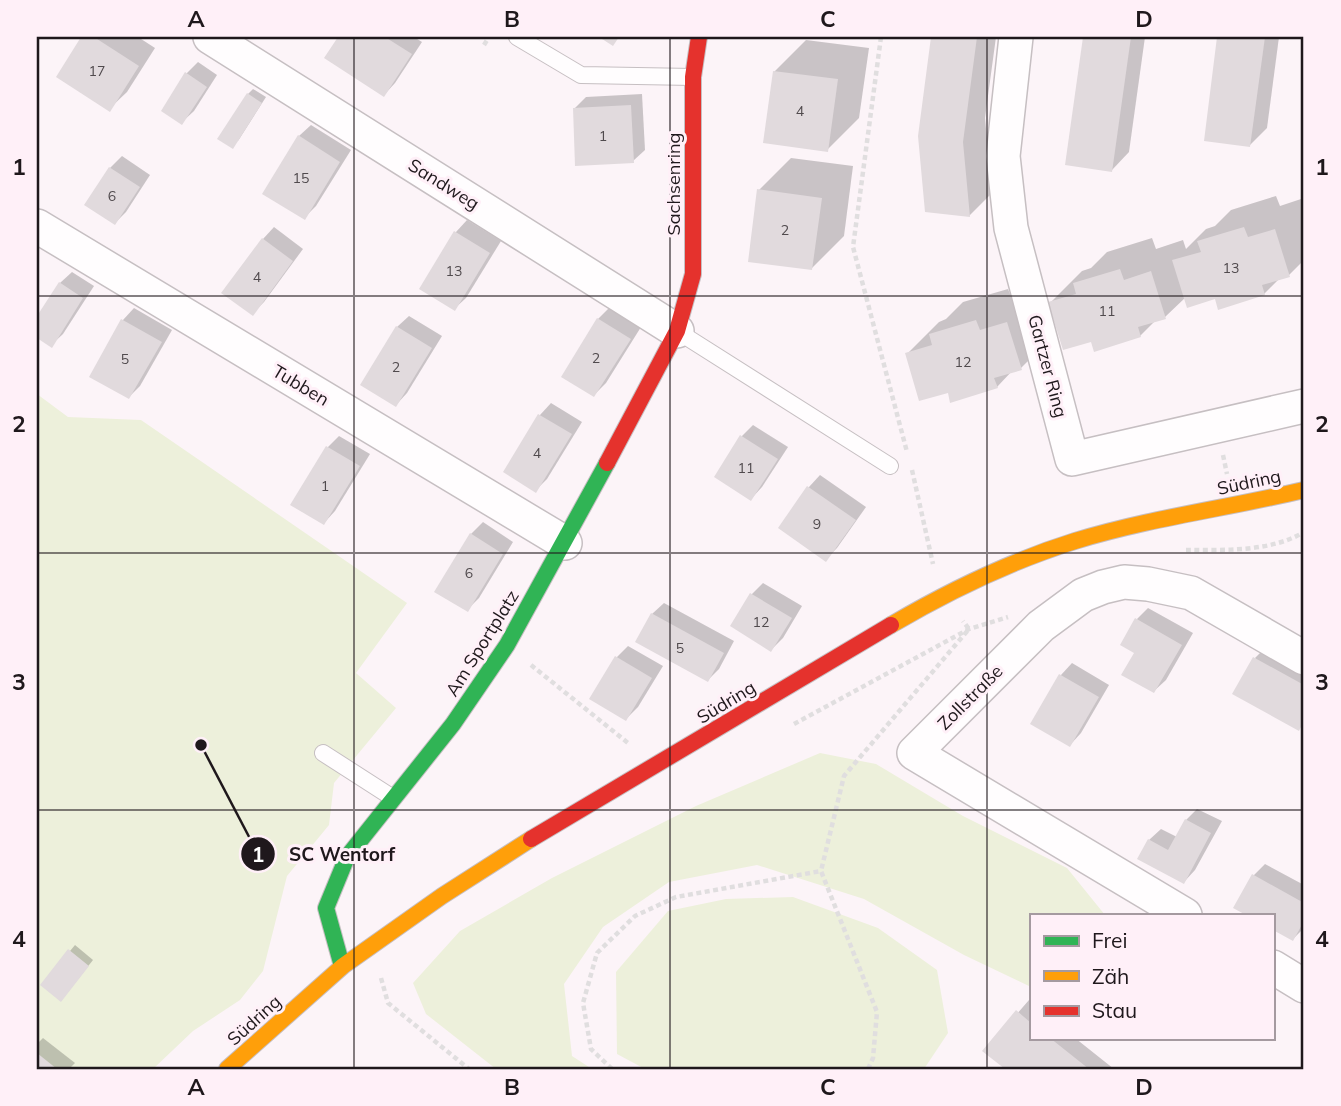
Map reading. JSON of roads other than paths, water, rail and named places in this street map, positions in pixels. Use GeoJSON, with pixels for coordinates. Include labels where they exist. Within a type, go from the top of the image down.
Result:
{"type":"FeatureCollection","features":[{"type":"Feature","properties":{"kind":"main road","name":"Sachsenring"},"geometry":{"type":"LineString","coordinates":[[677,331],[693,274],[693,76],[699,37]]}},
{"type":"Feature","properties":{"kind":"main road","name":"Am Sportplatz"},"geometry":{"type":"LineString","coordinates":[[342,967],[326,908],[347,857],[453,724],[507,645],[565,543],[677,331]]}},
{"type":"Feature","properties":{"kind":"main road","name":"Südring"},"geometry":{"type":"LineString","coordinates":[[227,1069],[342,967],[465,881],[946,593],[1042,551],[1082,538],[1151,520],[1234,506],[1304,490]]}},
{"type":"Feature","properties":{"kind":"street","name":"Sandweg"},"geometry":{"type":"LineString","coordinates":[[210,37],[677,331]]}},
{"type":"Feature","properties":{"kind":"street","name":"Gartzer Ring"},"geometry":{"type":"LineString","coordinates":[[1016,37],[1003,156],[1012,228],[1072,459],[1304,406]]}},
{"type":"Feature","properties":{"kind":"street","name":"Tubben"},"geometry":{"type":"LineString","coordinates":[[37,226],[565,543]]}},
{"type":"Feature","properties":{"kind":"street","name":"Zollstraße"},"geometry":{"type":"LineString","coordinates":[[1183,914],[914,753],[1041,626],[1083,595],[1103,587],[1124,582],[1191,593],[1304,658]]}},
{"type":"Feature","properties":{"kind":"street"},"geometry":{"type":"LineString","coordinates":[[1274,968],[1304,986]]}},
{"type":"Feature","properties":{"kind":"lane"},"geometry":{"type":"LineString","coordinates":[[517,37],[581,75],[693,76]]}},
{"type":"Feature","properties":{"kind":"lane"},"geometry":{"type":"LineString","coordinates":[[677,331],[890,466]]}},
{"type":"Feature","properties":{"kind":"lane"},"geometry":{"type":"LineString","coordinates":[[323,753],[395,800]]}},
{"type":"Feature","properties":{"kind":"place","name":"SC Wentorf"},"geometry":{"type":"Point","coordinates":[201,745]}}]}
